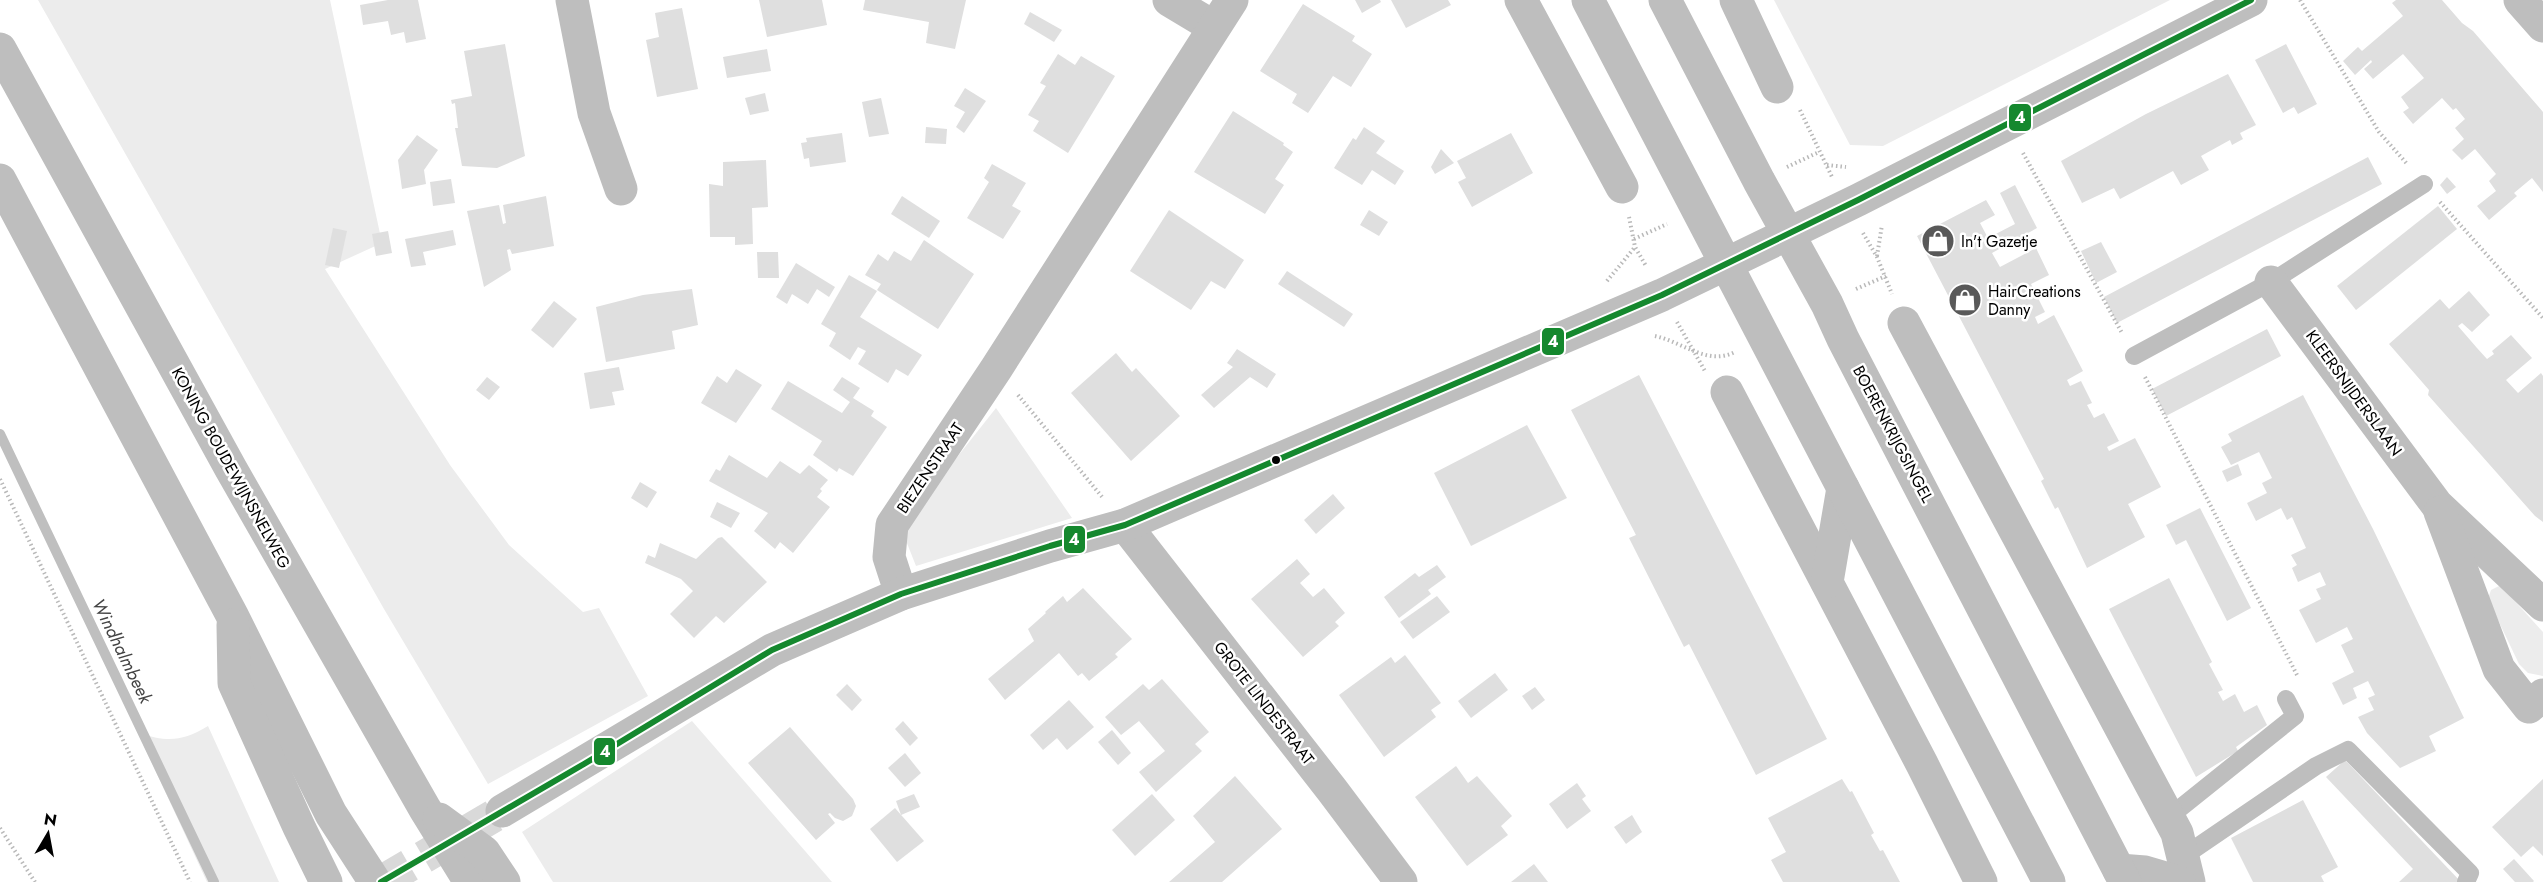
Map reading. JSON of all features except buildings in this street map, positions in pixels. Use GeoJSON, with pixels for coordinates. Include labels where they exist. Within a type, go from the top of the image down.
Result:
{"type":"FeatureCollection","features":[{"type":"Feature","properties":{"kind":"main road"},"geometry":{"type":"LineString","coordinates":[[572,0],[594,113],[621,189]]}},
{"type":"Feature","properties":{"kind":"main road"},"geometry":{"type":"LineString","coordinates":[[1169,0],[1214,27]]}},
{"type":"Feature","properties":{"kind":"main road","name":"BIEZENSTRAAT"},"geometry":{"type":"LineString","coordinates":[[901,594],[889,557],[892,525],[996,369],[1232,0]]}},
{"type":"Feature","properties":{"kind":"main road"},"geometry":{"type":"LineString","coordinates":[[1521,0],[1622,187]]}},
{"type":"Feature","properties":{"kind":"main road"},"geometry":{"type":"LineString","coordinates":[[1588,0],[2049,882]]}},
{"type":"Feature","properties":{"kind":"main road","name":"BOERENKRIJGSINGEL"},"geometry":{"type":"LineString","coordinates":[[1665,0],[1788,235],[1836,321],[1843,339],[2122,876],[2145,872],[2184,873]]}},
{"type":"Feature","properties":{"kind":"main road"},"geometry":{"type":"LineString","coordinates":[[1736,0],[1777,87]]}},
{"type":"Feature","properties":{"kind":"main road"},"geometry":{"type":"LineString","coordinates":[[502,811],[772,650],[901,594],[1050,546],[1125,525],[1648,301],[1788,235],[2251,0]]}},
{"type":"Feature","properties":{"kind":"main road"},"geometry":{"type":"LineString","coordinates":[[2520,0],[2543,26]]}},
{"type":"Feature","properties":{"kind":"main road","name":"KONING BOUDEWIJNSNELWEG"},"geometry":{"type":"LineString","coordinates":[[0,50],[231,469],[425,809],[470,882]]}},
{"type":"Feature","properties":{"kind":"main road"},"geometry":{"type":"LineString","coordinates":[[0,180],[233,617],[332,814],[375,882]]}},
{"type":"Feature","properties":{"kind":"main road","name":"KLEERSNIJDERSLAAN"},"geometry":{"type":"LineString","coordinates":[[2271,282],[2437,505],[2543,605]]}},
{"type":"Feature","properties":{"kind":"main road"},"geometry":{"type":"LineString","coordinates":[[1904,323],[2169,817],[2177,833],[2184,873]]}},
{"type":"Feature","properties":{"kind":"main road"},"geometry":{"type":"LineString","coordinates":[[1727,392],[1981,882]]}},
{"type":"Feature","properties":{"kind":"main road"},"geometry":{"type":"LineString","coordinates":[[1827,582],[1844,488]]}},
{"type":"Feature","properties":{"kind":"main road","name":"KLEERSNIJDERSLAAN"},"geometry":{"type":"LineString","coordinates":[[2437,505],[2499,669],[2529,707],[2543,695]]}},
{"type":"Feature","properties":{"kind":"main road","name":"GROTE LINDESTRAAT"},"geometry":{"type":"LineString","coordinates":[[1125,525],[1325,780],[1401,882]]}},
{"type":"Feature","properties":{"kind":"main road"},"geometry":{"type":"LineString","coordinates":[[233,617],[234,683],[298,827],[326,882]]}},
{"type":"Feature","properties":{"kind":"main road"},"geometry":{"type":"LineString","coordinates":[[425,809],[484,852],[504,882]]}},
{"type":"Feature","properties":{"kind":"lane"},"geometry":{"type":"LineString","coordinates":[[2134,356],[2271,282],[2424,184]]}},
{"type":"Feature","properties":{"kind":"lane"},"geometry":{"type":"LineString","coordinates":[[2169,817],[2295,716],[2286,699]]}},
{"type":"Feature","properties":{"kind":"lane"},"geometry":{"type":"LineString","coordinates":[[2184,873],[2316,766],[2348,750],[2470,873],[2466,882]]}},
{"type":"Feature","properties":{"kind":"path"},"geometry":{"type":"LineString","coordinates":[[2300,0],[2379,132],[2543,318]]}},
{"type":"Feature","properties":{"kind":"path"},"geometry":{"type":"LineString","coordinates":[[1777,87],[1795,100],[1819,152]]}},
{"type":"Feature","properties":{"kind":"path"},"geometry":{"type":"LineString","coordinates":[[2007,123],[2134,356],[2300,681]]}},
{"type":"Feature","properties":{"kind":"path"},"geometry":{"type":"LineString","coordinates":[[996,369],[1125,525]]}},
{"type":"Feature","properties":{"kind":"path"},"geometry":{"type":"LineString","coordinates":[[0,479],[190,882]]}},
{"type":"Feature","properties":{"kind":"path"},"geometry":{"type":"LineString","coordinates":[[0,828],[35,882]]}},
{"type":"Feature","properties":{"kind":"shaded area"},"geometry":{"type":"Polygon","coordinates":[[[38,0],[330,0],[382,243],[325,269],[450,465],[509,545],[583,612],[599,608],[648,696],[488,784],[384,609],[38,0]]]}},
{"type":"Feature","properties":{"kind":"shaded area"},"geometry":{"type":"Polygon","coordinates":[[[1774,0],[2170,0],[1883,146],[1850,145],[1774,0]]]}},
{"type":"Feature","properties":{"kind":"shaded area"},"geometry":{"type":"Polygon","coordinates":[[[996,408],[1072,518],[916,566],[901,528],[996,408]]]}},
{"type":"Feature","properties":{"kind":"shaded area"},"geometry":{"type":"Polygon","coordinates":[[[2499,586],[2543,632],[2543,676],[2528,673],[2519,664],[2488,599],[2491,590],[2499,586]]]}},
{"type":"Feature","properties":{"kind":"shaded area"},"geometry":{"type":"Polygon","coordinates":[[[692,721],[832,882],[553,882],[522,832],[692,721]]]}},
{"type":"Feature","properties":{"kind":"shaded area"},"geometry":{"type":"Polygon","coordinates":[[[208,726],[279,882],[207,882],[138,733],[174,739],[190,735],[208,726]]]}},
{"type":"Feature","properties":{"kind":"waterway","name":"Windhalmbeek"},"geometry":{"type":"LineString","coordinates":[[0,434],[214,882]]}},
{"type":"Feature","properties":{"kind":"tunnel"},"geometry":{"type":"LineString","coordinates":[[381,882],[502,811]]}},
{"type":"Feature","properties":{"kind":"transit line","name":"4"},"geometry":{"type":"LineString","coordinates":[[381,882],[584,764],[772,650],[901,594],[1050,546],[1125,525],[1662,295],[1858,200],[2251,0]]}},
{"type":"Feature","properties":{"kind":"place","name":"In't Gazetje"},"geometry":{"type":"Point","coordinates":[1938,241]}},
{"type":"Feature","properties":{"kind":"place","name":"HairCreations Danny"},"geometry":{"type":"Point","coordinates":[1965,300]}}]}
